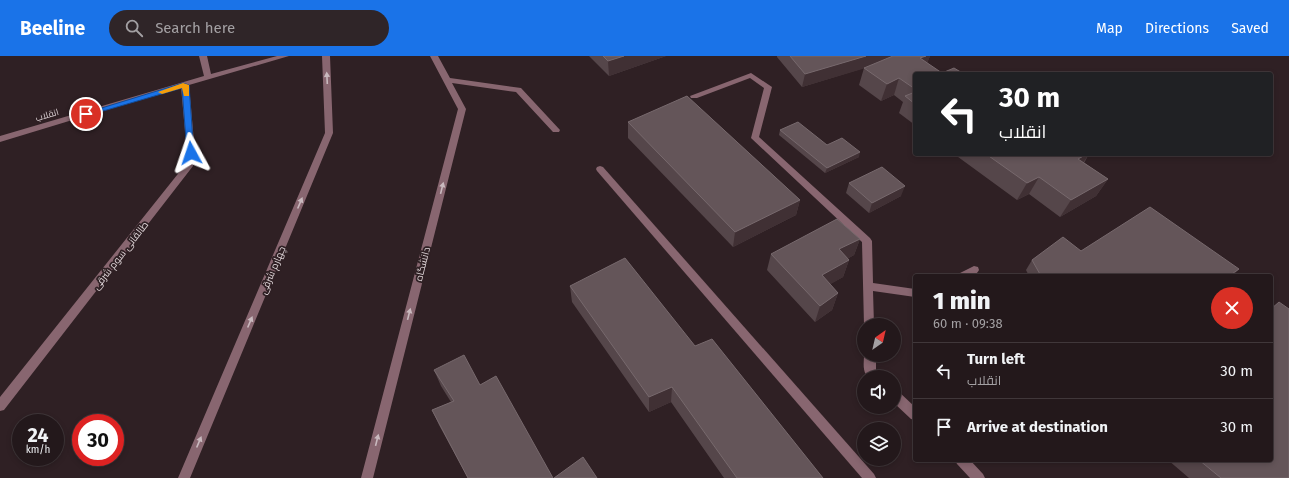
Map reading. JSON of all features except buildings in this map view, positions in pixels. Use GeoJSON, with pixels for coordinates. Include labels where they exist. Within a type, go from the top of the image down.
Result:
{"type":"FeatureCollection","features":[{"type":"Feature","properties":{"kind":"street"},"geometry":{"type":"LineString","coordinates":[[203,56],[208,77]]}},
{"type":"Feature","properties":{"kind":"street","name":"انقلاب"},"geometry":{"type":"LineString","coordinates":[[0,139],[208,77],[285,56]]}},
{"type":"Feature","properties":{"kind":"street","name":"چهارم شرقی"},"geometry":{"type":"LineString","coordinates":[[184,478],[329,133],[326,56]]}},
{"type":"Feature","properties":{"kind":"street","name":"دانشگاه"},"geometry":{"type":"LineString","coordinates":[[367,478],[462,109],[434,56]]}},
{"type":"Feature","properties":{"kind":"street"},"geometry":{"type":"LineString","coordinates":[[694,96],[751,74],[768,86],[755,138],[867,241],[869,318]]}},
{"type":"Feature","properties":{"kind":"street"},"geometry":{"type":"LineString","coordinates":[[447,80],[518,90],[556,130]]}},
{"type":"Feature","properties":{"kind":"street","name":"طالقانی سوم شرقی"},"geometry":{"type":"LineString","coordinates":[[0,406],[189,166],[191,153],[185,85]]}},
{"type":"Feature","properties":{"kind":"street"},"geometry":{"type":"LineString","coordinates":[[600,170],[870,478]]}},
{"type":"Feature","properties":{"kind":"street"},"geometry":{"type":"LineString","coordinates":[[967,274],[974,270]]}},
{"type":"Feature","properties":{"kind":"street"},"geometry":{"type":"LineString","coordinates":[[868,286],[913,293]]}},
{"type":"Feature","properties":{"kind":"street"},"geometry":{"type":"LineString","coordinates":[[901,402],[913,413]]}},
{"type":"Feature","properties":{"kind":"street"},"geometry":{"type":"LineString","coordinates":[[963,462],[979,478]]}},
{"type":"Feature","properties":{"kind":"slow traffic"},"geometry":{"type":"LineString","coordinates":[[162,92],[185,85],[186,95]]}},
{"type":"Feature","properties":{"kind":"route"},"geometry":{"type":"LineString","coordinates":[[86,114],[185,85],[191,153]]}}]}
